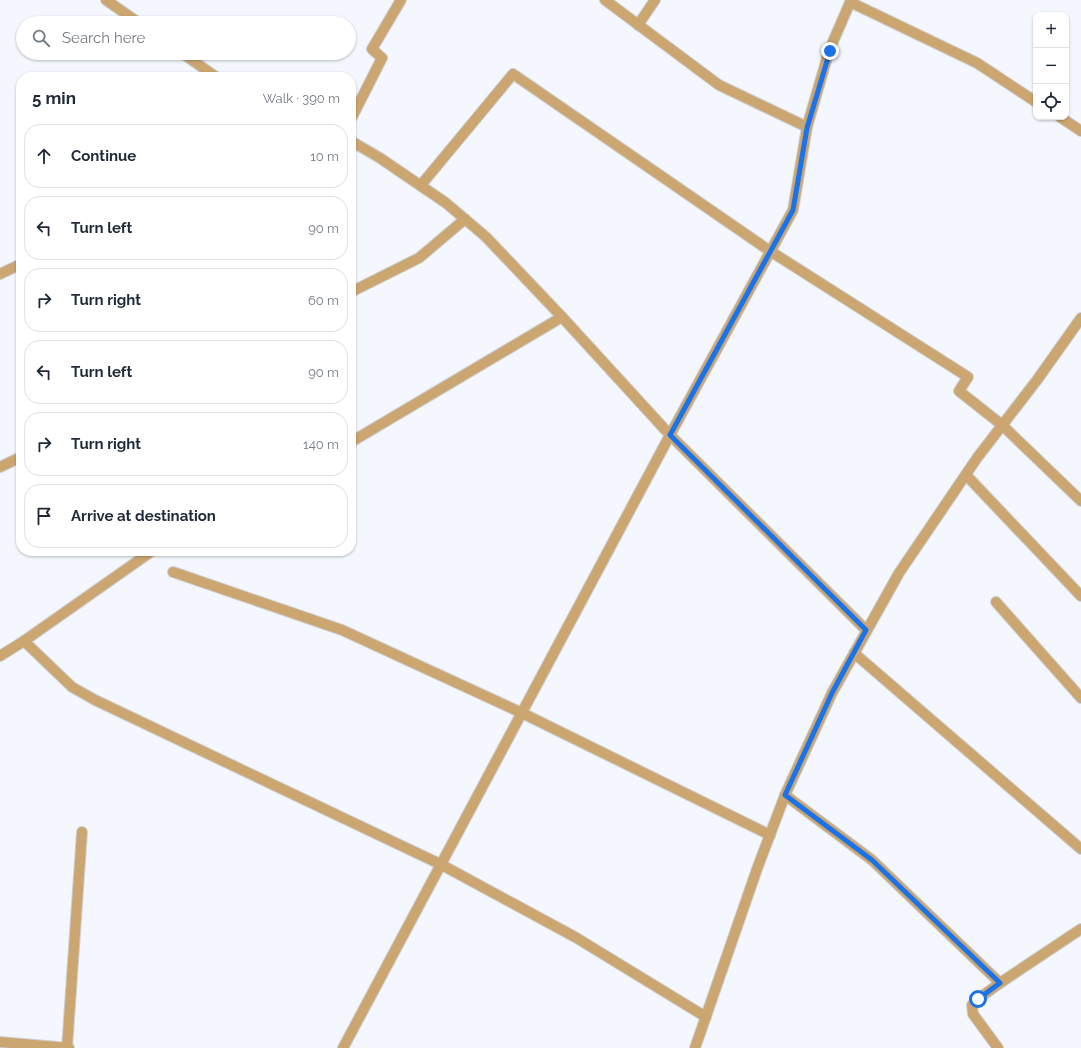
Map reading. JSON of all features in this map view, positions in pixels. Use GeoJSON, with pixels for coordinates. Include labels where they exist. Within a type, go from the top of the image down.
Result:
{"type":"FeatureCollection","features":[{"type":"Feature","properties":{"kind":"street"},"geometry":{"type":"LineString","coordinates":[[106,0],[129,16]]}},
{"type":"Feature","properties":{"kind":"street"},"geometry":{"type":"LineString","coordinates":[[356,109],[382,58],[372,49],[401,0]]}},
{"type":"Feature","properties":{"kind":"street"},"geometry":{"type":"LineString","coordinates":[[605,0],[719,85],[807,128]]}},
{"type":"Feature","properties":{"kind":"street"},"geometry":{"type":"LineString","coordinates":[[638,24],[655,0]]}},
{"type":"Feature","properties":{"kind":"street"},"geometry":{"type":"LineString","coordinates":[[343,1048],[442,865],[670,435],[793,210],[807,128],[830,51],[850,1],[977,63],[1033,100]]}},
{"type":"Feature","properties":{"kind":"street"},"geometry":{"type":"LineString","coordinates":[[192,60],[209,72]]}},
{"type":"Feature","properties":{"kind":"street"},"geometry":{"type":"LineString","coordinates":[[421,185],[513,74],[770,251],[968,377],[959,391],[1002,425],[1081,501]]}},
{"type":"Feature","properties":{"kind":"street"},"geometry":{"type":"LineString","coordinates":[[1064,120],[1081,131]]}},
{"type":"Feature","properties":{"kind":"street"},"geometry":{"type":"LineString","coordinates":[[356,144],[421,185],[446,203],[486,237],[562,317],[670,435],[866,630]]}},
{"type":"Feature","properties":{"kind":"street"},"geometry":{"type":"LineString","coordinates":[[356,290],[419,258],[465,219]]}},
{"type":"Feature","properties":{"kind":"street"},"geometry":{"type":"LineString","coordinates":[[0,274],[16,266]]}},
{"type":"Feature","properties":{"kind":"street"},"geometry":{"type":"LineString","coordinates":[[356,439],[562,317]]}},
{"type":"Feature","properties":{"kind":"street"},"geometry":{"type":"LineString","coordinates":[[695,1048],[785,795],[832,693],[899,573],[966,475],[1081,318]]}},
{"type":"Feature","properties":{"kind":"street"},"geometry":{"type":"LineString","coordinates":[[0,467],[16,459]]}},
{"type":"Feature","properties":{"kind":"street"},"geometry":{"type":"LineString","coordinates":[[966,475],[1081,596]]}},
{"type":"Feature","properties":{"kind":"street"},"geometry":{"type":"LineString","coordinates":[[0,656],[24,641],[145,556]]}},
{"type":"Feature","properties":{"kind":"street"},"geometry":{"type":"LineString","coordinates":[[173,572],[342,630],[522,713],[770,835]]}},
{"type":"Feature","properties":{"kind":"street"},"geometry":{"type":"LineString","coordinates":[[996,602],[1081,698]]}},
{"type":"Feature","properties":{"kind":"street"},"geometry":{"type":"LineString","coordinates":[[24,641],[72,687],[94,700],[442,865],[575,937],[706,1017]]}},
{"type":"Feature","properties":{"kind":"street"},"geometry":{"type":"LineString","coordinates":[[854,653],[1081,849]]}},
{"type":"Feature","properties":{"kind":"street"},"geometry":{"type":"LineString","coordinates":[[785,795],[872,860],[1000,983]]}},
{"type":"Feature","properties":{"kind":"street"},"geometry":{"type":"LineString","coordinates":[[0,1042],[68,1048],[82,832]]}},
{"type":"Feature","properties":{"kind":"street"},"geometry":{"type":"LineString","coordinates":[[998,1048],[974,1014],[972,1005],[1000,983],[1081,929]]}},
{"type":"Feature","properties":{"kind":"route"},"geometry":{"type":"LineString","coordinates":[[830,51],[807,128],[793,210],[670,435],[866,630],[832,693],[785,795],[872,860],[1000,983],[978,999]]}}]}
